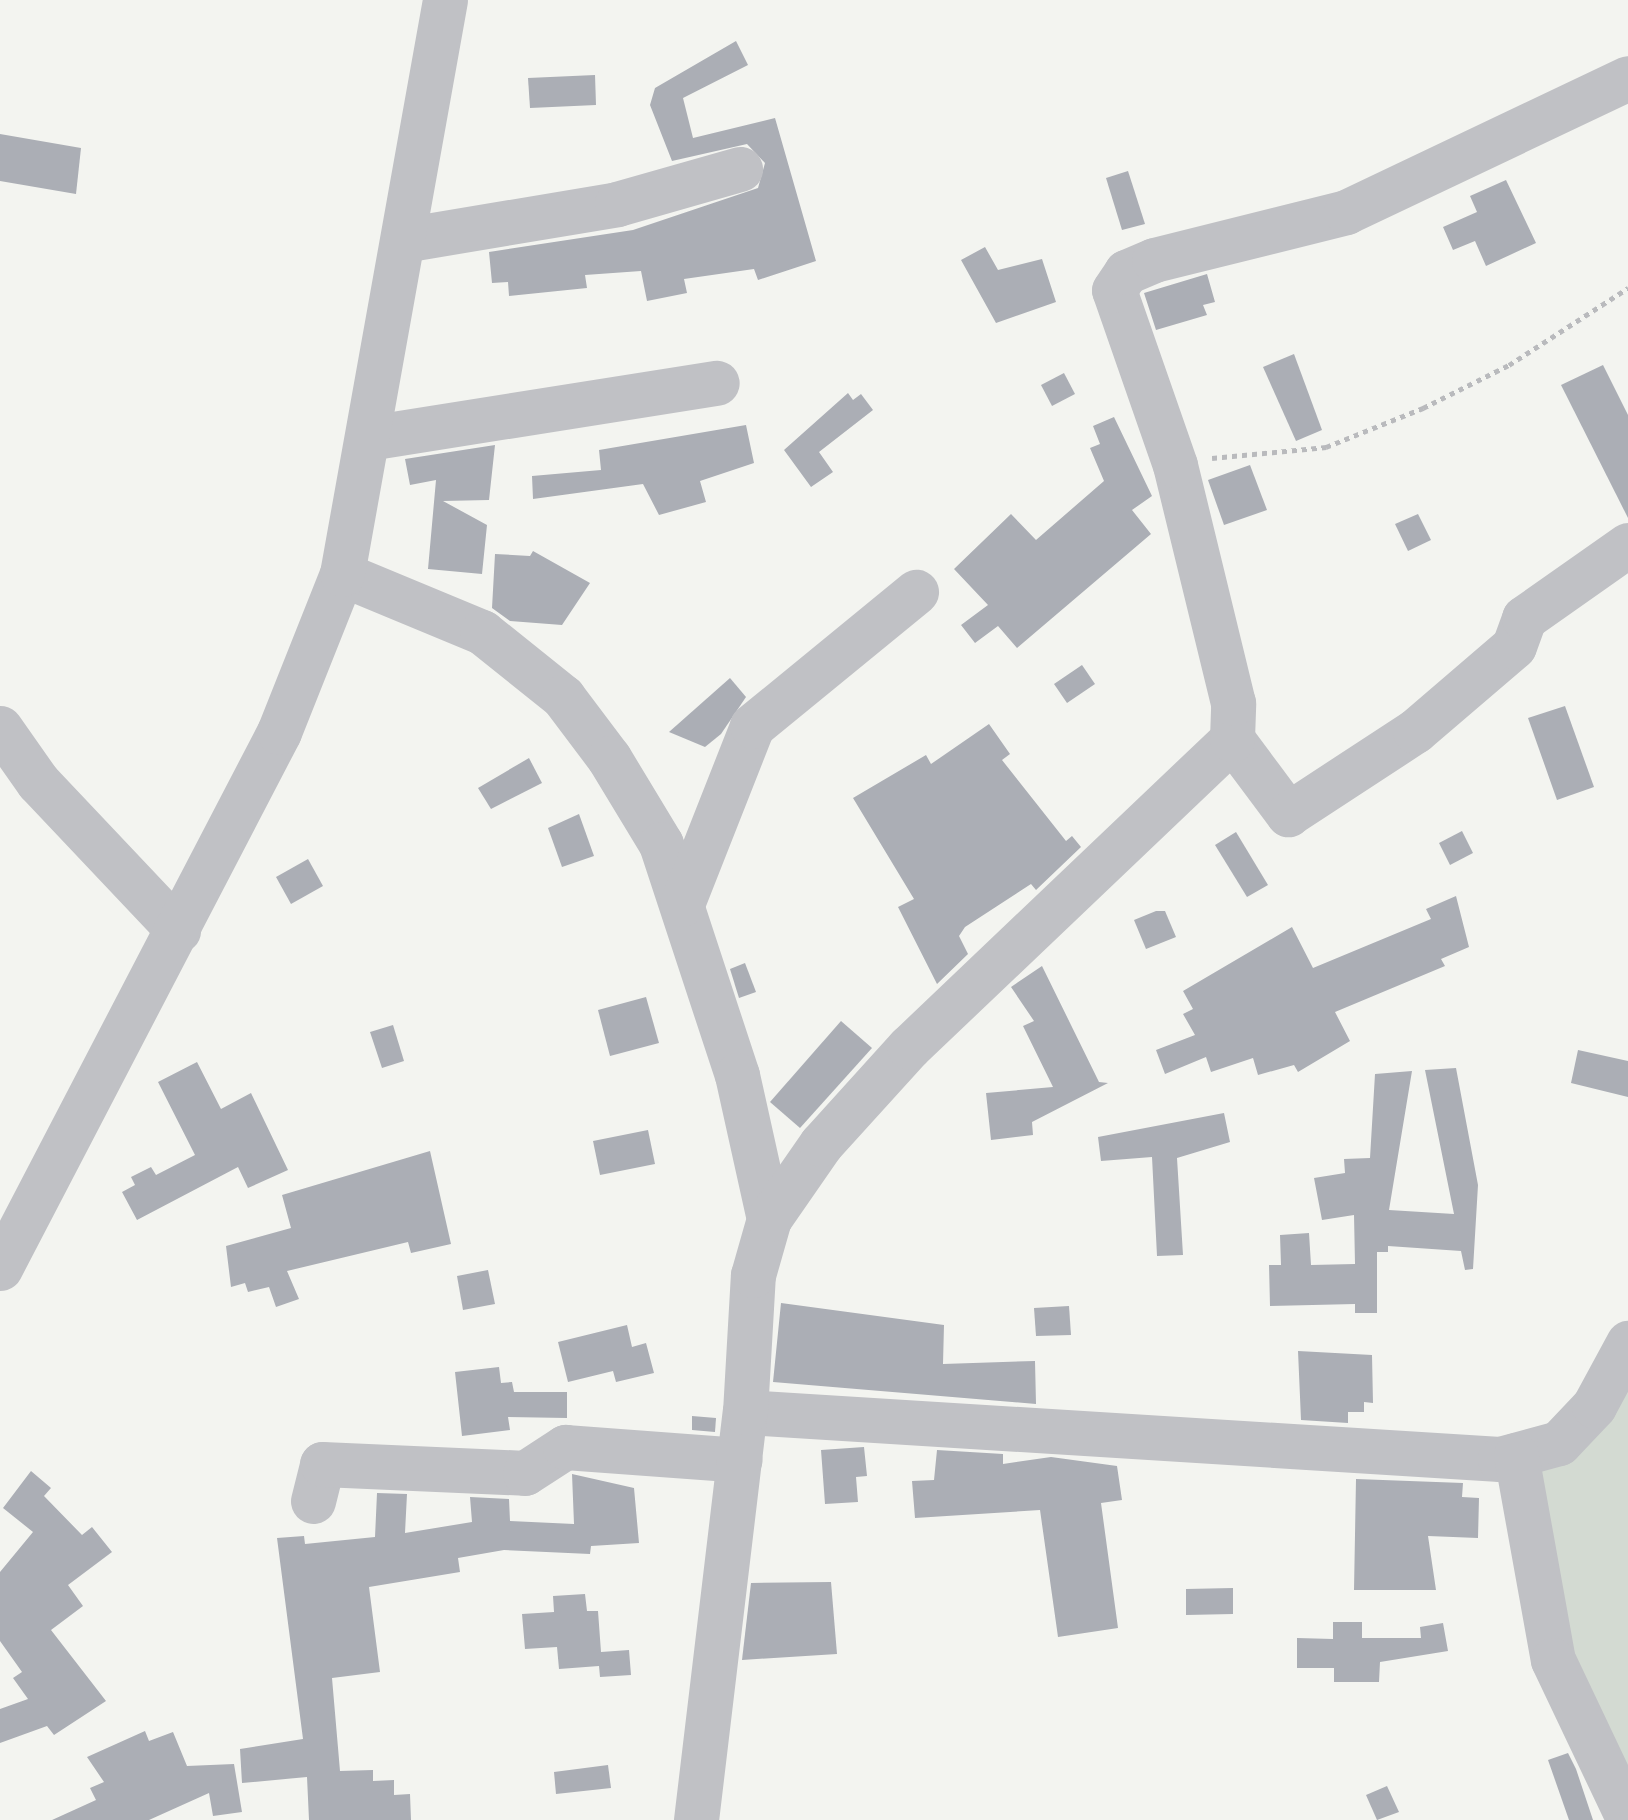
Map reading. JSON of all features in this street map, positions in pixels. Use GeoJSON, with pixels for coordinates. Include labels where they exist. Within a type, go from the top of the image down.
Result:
{"type":"FeatureCollection","features":[{"type":"Feature","properties":{"kind":"street"},"geometry":{"type":"LineString","coordinates":[[0,1268],[279,732],[342,574],[445,0]]}},
{"type":"Feature","properties":{"kind":"street"},"geometry":{"type":"LineString","coordinates":[[1628,78],[1346,212],[1126,272],[1114,290],[1175,464],[1233,703],[1232,738],[1288,814],[1415,730],[1514,646],[1524,618],[1628,546]]}},
{"type":"Feature","properties":{"kind":"street"},"geometry":{"type":"LineString","coordinates":[[403,240],[617,204],[740,169]]}},
{"type":"Feature","properties":{"kind":"street"},"geometry":{"type":"LineString","coordinates":[[368,438],[717,383]]}},
{"type":"Feature","properties":{"kind":"street"},"geometry":{"type":"LineString","coordinates":[[342,574],[482,632],[563,697],[661,844],[737,1075],[769,1218]]}},
{"type":"Feature","properties":{"kind":"street"},"geometry":{"type":"LineString","coordinates":[[682,904],[752,726],[916,592]]}},
{"type":"Feature","properties":{"kind":"street"},"geometry":{"type":"LineString","coordinates":[[0,728],[38,782],[178,930]]}},
{"type":"Feature","properties":{"kind":"street"},"geometry":{"type":"LineString","coordinates":[[696,1820],[740,1460],[753,1275],[769,1218],[821,1144],[910,1048],[1232,738]]}},
{"type":"Feature","properties":{"kind":"street"},"geometry":{"type":"LineString","coordinates":[[745,1412],[1500,1459],[1559,1443],[1594,1406],[1628,1343]]}},
{"type":"Feature","properties":{"kind":"street"},"geometry":{"type":"LineString","coordinates":[[312,1501],[322,1464],[525,1474],[566,1447],[740,1460]]}},
{"type":"Feature","properties":{"kind":"street"},"geometry":{"type":"LineString","coordinates":[[1516,1454],[1553,1660],[1628,1818]]}},
{"type":"Feature","properties":{"kind":"path"},"geometry":{"type":"LineString","coordinates":[[1175,464],[1326,447],[1509,365],[1628,288]]}},
{"type":"Feature","properties":{"kind":"shaded area"},"geometry":{"type":"Polygon","coordinates":[[[1628,1369],[1628,1778],[1589,1701],[1548,1565],[1528,1463],[1628,1369]]]}},
{"type":"Feature","properties":{"kind":"building"},"geometry":{"type":"Polygon","coordinates":[[[736,41],[748,65],[683,98],[693,138],[775,118],[816,261],[758,280],[754,269],[684,279],[687,293],[647,301],[641,271],[585,275],[587,288],[509,296],[508,282],[492,283],[489,252],[633,230],[758,188],[765,163],[747,144],[672,161],[650,105],[655,88],[736,41]]]}},
{"type":"Feature","properties":{"kind":"building"},"geometry":{"type":"Polygon","coordinates":[[[595,75],[596,105],[530,108],[528,78],[595,75]]]}},
{"type":"Feature","properties":{"kind":"building"},"geometry":{"type":"Polygon","coordinates":[[[0,134],[81,148],[76,194],[0,181],[0,134]]]}},
{"type":"Feature","properties":{"kind":"building"},"geometry":{"type":"Polygon","coordinates":[[[1128,171],[1145,224],[1122,230],[1106,178],[1128,171]]]}},
{"type":"Feature","properties":{"kind":"building"},"geometry":{"type":"Polygon","coordinates":[[[1506,180],[1536,243],[1486,266],[1475,241],[1453,250],[1443,227],[1477,212],[1470,196],[1506,180]]]}},
{"type":"Feature","properties":{"kind":"building"},"geometry":{"type":"Polygon","coordinates":[[[985,247],[998,270],[1042,259],[1056,302],[996,323],[961,260],[985,247]]]}},
{"type":"Feature","properties":{"kind":"building"},"geometry":{"type":"Polygon","coordinates":[[[1207,274],[1215,302],[1203,305],[1207,315],[1156,330],[1144,293],[1207,274]]]}},
{"type":"Feature","properties":{"kind":"building"},"geometry":{"type":"Polygon","coordinates":[[[1294,354],[1322,430],[1296,441],[1263,367],[1294,354]]]}},
{"type":"Feature","properties":{"kind":"building"},"geometry":{"type":"Polygon","coordinates":[[[1603,365],[1628,415],[1628,518],[1561,385],[1603,365]]]}},
{"type":"Feature","properties":{"kind":"building"},"geometry":{"type":"Polygon","coordinates":[[[1064,373],[1075,394],[1052,406],[1041,385],[1064,373]]]}},
{"type":"Feature","properties":{"kind":"building"},"geometry":{"type":"Polygon","coordinates":[[[848,393],[853,400],[861,394],[873,410],[819,452],[833,472],[811,487],[784,450],[848,393]]]}},
{"type":"Feature","properties":{"kind":"building"},"geometry":{"type":"Polygon","coordinates":[[[1114,417],[1152,496],[1132,510],[1151,534],[1017,648],[998,626],[975,643],[961,625],[988,605],[954,569],[1011,514],[1036,540],[1104,481],[1090,448],[1100,444],[1093,426],[1114,417]]]}},
{"type":"Feature","properties":{"kind":"building"},"geometry":{"type":"Polygon","coordinates":[[[746,425],[754,463],[700,481],[706,502],[659,515],[643,484],[533,499],[532,476],[601,470],[599,450],[746,425]]]}},
{"type":"Feature","properties":{"kind":"building"},"geometry":{"type":"Polygon","coordinates":[[[495,445],[489,500],[443,501],[487,525],[482,574],[428,569],[436,480],[410,485],[405,459],[495,445]]]}},
{"type":"Feature","properties":{"kind":"building"},"geometry":{"type":"Polygon","coordinates":[[[1250,465],[1267,510],[1224,525],[1208,480],[1250,465]]]}},
{"type":"Feature","properties":{"kind":"building"},"geometry":{"type":"Polygon","coordinates":[[[1418,514],[1431,540],[1408,551],[1395,524],[1418,514]]]}},
{"type":"Feature","properties":{"kind":"building"},"geometry":{"type":"Polygon","coordinates":[[[533,551],[590,583],[562,625],[510,621],[492,608],[495,554],[530,556],[533,551]]]}},
{"type":"Feature","properties":{"kind":"building"},"geometry":{"type":"Polygon","coordinates":[[[1082,665],[1095,684],[1067,703],[1054,684],[1082,665]]]}},
{"type":"Feature","properties":{"kind":"building"},"geometry":{"type":"Polygon","coordinates":[[[730,678],[746,697],[721,734],[705,747],[669,732],[730,678]]]}},
{"type":"Feature","properties":{"kind":"building"},"geometry":{"type":"Polygon","coordinates":[[[1565,706],[1594,787],[1557,800],[1528,718],[1565,706]]]}},
{"type":"Feature","properties":{"kind":"building"},"geometry":{"type":"Polygon","coordinates":[[[989,724],[1010,754],[1002,760],[1066,841],[1072,836],[1081,847],[1036,890],[1031,884],[965,927],[959,936],[968,954],[937,984],[898,907],[914,899],[853,798],[926,755],[931,764],[989,724]]]}},
{"type":"Feature","properties":{"kind":"building"},"geometry":{"type":"Polygon","coordinates":[[[529,758],[542,783],[491,809],[478,788],[529,758]]]}},
{"type":"Feature","properties":{"kind":"building"},"geometry":{"type":"Polygon","coordinates":[[[579,814],[594,856],[562,867],[548,828],[579,814]]]}},
{"type":"Feature","properties":{"kind":"building"},"geometry":{"type":"Polygon","coordinates":[[[1462,831],[1473,853],[1450,865],[1439,843],[1462,831]]]}},
{"type":"Feature","properties":{"kind":"building"},"geometry":{"type":"Polygon","coordinates":[[[1236,832],[1268,885],[1247,897],[1215,845],[1236,832]]]}},
{"type":"Feature","properties":{"kind":"building"},"geometry":{"type":"Polygon","coordinates":[[[308,859],[323,886],[291,904],[276,877],[308,859]]]}},
{"type":"Feature","properties":{"kind":"building"},"geometry":{"type":"Polygon","coordinates":[[[1456,896],[1469,947],[1441,959],[1445,966],[1335,1012],[1350,1041],[1298,1072],[1294,1065],[1258,1075],[1253,1058],[1211,1072],[1206,1057],[1165,1074],[1156,1050],[1195,1035],[1183,1014],[1193,1009],[1183,991],[1292,927],[1313,968],[1431,919],[1426,909],[1456,896]]]}},
{"type":"Feature","properties":{"kind":"building"},"geometry":{"type":"Polygon","coordinates":[[[1165,911],[1176,937],[1146,949],[1134,920],[1165,911]]]}},
{"type":"Feature","properties":{"kind":"building"},"geometry":{"type":"Polygon","coordinates":[[[745,963],[756,992],[739,998],[730,969],[745,963]]]}},
{"type":"Feature","properties":{"kind":"building"},"geometry":{"type":"Polygon","coordinates":[[[1042,966],[1099,1082],[1108,1083],[1032,1122],[1033,1135],[991,1140],[986,1093],[1053,1087],[1023,1026],[1034,1021],[1011,987],[1042,966]]]}},
{"type":"Feature","properties":{"kind":"building"},"geometry":{"type":"Polygon","coordinates":[[[646,997],[659,1043],[610,1056],[598,1010],[646,997]]]}},
{"type":"Feature","properties":{"kind":"building"},"geometry":{"type":"Polygon","coordinates":[[[841,1021],[872,1048],[800,1128],[770,1102],[841,1021]]]}},
{"type":"Feature","properties":{"kind":"building"},"geometry":{"type":"Polygon","coordinates":[[[393,1025],[404,1061],[382,1068],[370,1032],[393,1025]]]}},
{"type":"Feature","properties":{"kind":"building"},"geometry":{"type":"Polygon","coordinates":[[[1578,1050],[1628,1061],[1628,1097],[1571,1083],[1578,1050]]]}},
{"type":"Feature","properties":{"kind":"building"},"geometry":{"type":"Polygon","coordinates":[[[197,1062],[221,1109],[251,1093],[288,1170],[248,1188],[238,1167],[137,1220],[122,1192],[135,1185],[131,1177],[151,1167],[156,1175],[195,1155],[158,1082],[197,1062]]]}},
{"type":"Feature","properties":{"kind":"building"},"geometry":{"type":"Polygon","coordinates":[[[1456,1068],[1478,1185],[1473,1269],[1465,1270],[1461,1251],[1388,1246],[1388,1252],[1377,1252],[1377,1313],[1355,1313],[1355,1304],[1270,1306],[1269,1265],[1281,1265],[1280,1235],[1309,1233],[1311,1265],[1355,1264],[1354,1215],[1322,1220],[1314,1178],[1345,1173],[1344,1159],[1370,1158],[1375,1074],[1412,1071],[1389,1210],[1454,1214],[1425,1070],[1456,1068]]]}},
{"type":"Feature","properties":{"kind":"building"},"geometry":{"type":"Polygon","coordinates":[[[1224,1113],[1230,1142],[1177,1158],[1183,1255],[1157,1256],[1152,1157],[1101,1161],[1098,1137],[1224,1113]]]}},
{"type":"Feature","properties":{"kind":"building"},"geometry":{"type":"Polygon","coordinates":[[[648,1130],[655,1164],[600,1175],[593,1141],[648,1130]]]}},
{"type":"Feature","properties":{"kind":"building"},"geometry":{"type":"Polygon","coordinates":[[[430,1151],[451,1244],[411,1253],[408,1242],[287,1271],[299,1299],[276,1307],[269,1287],[248,1292],[245,1283],[231,1287],[226,1246],[291,1228],[282,1195],[430,1151]]]}},
{"type":"Feature","properties":{"kind":"building"},"geometry":{"type":"Polygon","coordinates":[[[488,1270],[495,1304],[463,1310],[457,1276],[488,1270]]]}},
{"type":"Feature","properties":{"kind":"building"},"geometry":{"type":"Polygon","coordinates":[[[781,1303],[944,1325],[943,1364],[1035,1361],[1036,1404],[773,1382],[781,1303]]]}},
{"type":"Feature","properties":{"kind":"building"},"geometry":{"type":"Polygon","coordinates":[[[1069,1306],[1071,1335],[1036,1336],[1034,1308],[1069,1306]]]}},
{"type":"Feature","properties":{"kind":"building"},"geometry":{"type":"Polygon","coordinates":[[[627,1325],[632,1347],[646,1343],[654,1373],[616,1382],[613,1371],[568,1382],[558,1342],[627,1325]]]}},
{"type":"Feature","properties":{"kind":"building"},"geometry":{"type":"Polygon","coordinates":[[[1298,1351],[1372,1355],[1373,1403],[1364,1402],[1364,1412],[1348,1412],[1348,1423],[1301,1420],[1298,1351]]]}},
{"type":"Feature","properties":{"kind":"building"},"geometry":{"type":"Polygon","coordinates":[[[499,1367],[501,1383],[512,1382],[514,1392],[567,1392],[567,1418],[508,1417],[510,1430],[462,1436],[455,1372],[499,1367]]]}},
{"type":"Feature","properties":{"kind":"building"},"geometry":{"type":"Polygon","coordinates":[[[692,1416],[716,1418],[715,1432],[692,1430],[692,1416]]]}},
{"type":"Feature","properties":{"kind":"building"},"geometry":{"type":"Polygon","coordinates":[[[864,1447],[867,1476],[856,1477],[858,1502],[825,1504],[821,1450],[864,1447]]]}},
{"type":"Feature","properties":{"kind":"building"},"geometry":{"type":"Polygon","coordinates":[[[937,1450],[1003,1454],[1003,1464],[1051,1457],[1117,1466],[1122,1500],[1101,1503],[1118,1628],[1058,1637],[1040,1510],[915,1518],[912,1481],[934,1480],[937,1450]]]}},
{"type":"Feature","properties":{"kind":"building"},"geometry":{"type":"Polygon","coordinates":[[[31,1471],[51,1488],[44,1496],[82,1535],[92,1527],[112,1552],[68,1585],[83,1606],[51,1630],[106,1701],[54,1735],[47,1726],[0,1743],[0,1709],[28,1699],[13,1678],[22,1672],[0,1641],[0,1572],[33,1532],[3,1508],[31,1471]]]}},
{"type":"Feature","properties":{"kind":"building"},"geometry":{"type":"Polygon","coordinates":[[[572,1474],[634,1488],[639,1543],[591,1546],[590,1554],[504,1550],[458,1558],[460,1572],[369,1587],[380,1672],[332,1678],[340,1771],[373,1770],[373,1781],[394,1780],[394,1795],[410,1794],[411,1820],[309,1820],[307,1777],[242,1783],[240,1749],[303,1739],[277,1538],[304,1536],[305,1544],[375,1537],[377,1493],[407,1494],[405,1533],[472,1522],[470,1497],[509,1499],[510,1521],[574,1524],[572,1474]]]}},
{"type":"Feature","properties":{"kind":"building"},"geometry":{"type":"Polygon","coordinates":[[[1356,1479],[1463,1483],[1462,1497],[1479,1498],[1478,1538],[1428,1536],[1436,1590],[1354,1590],[1356,1479]]]}},
{"type":"Feature","properties":{"kind":"building"},"geometry":{"type":"Polygon","coordinates":[[[831,1582],[837,1654],[742,1660],[751,1583],[831,1582]]]}},
{"type":"Feature","properties":{"kind":"building"},"geometry":{"type":"Polygon","coordinates":[[[1233,1588],[1233,1614],[1186,1615],[1186,1589],[1233,1588]]]}},
{"type":"Feature","properties":{"kind":"building"},"geometry":{"type":"Polygon","coordinates":[[[585,1594],[587,1611],[598,1611],[601,1652],[629,1650],[631,1675],[600,1677],[599,1666],[559,1669],[557,1647],[525,1649],[522,1614],[554,1612],[553,1596],[585,1594]]]}},
{"type":"Feature","properties":{"kind":"building"},"geometry":{"type":"Polygon","coordinates":[[[1333,1622],[1362,1622],[1362,1638],[1421,1638],[1420,1627],[1443,1623],[1448,1651],[1380,1662],[1379,1682],[1334,1682],[1334,1668],[1297,1668],[1297,1638],[1333,1639],[1333,1622]]]}},
{"type":"Feature","properties":{"kind":"building"},"geometry":{"type":"Polygon","coordinates":[[[145,1731],[149,1741],[173,1732],[187,1766],[234,1764],[242,1812],[213,1816],[209,1793],[149,1820],[52,1820],[96,1800],[90,1788],[104,1782],[87,1757],[145,1731]]]}},
{"type":"Feature","properties":{"kind":"building"},"geometry":{"type":"Polygon","coordinates":[[[1568,1753],[1593,1820],[1569,1820],[1548,1760],[1568,1753]]]}},
{"type":"Feature","properties":{"kind":"building"},"geometry":{"type":"Polygon","coordinates":[[[608,1765],[611,1788],[556,1794],[554,1772],[608,1765]]]}},
{"type":"Feature","properties":{"kind":"building"},"geometry":{"type":"Polygon","coordinates":[[[1387,1786],[1399,1812],[1377,1820],[1366,1795],[1387,1786]]]}}]}
